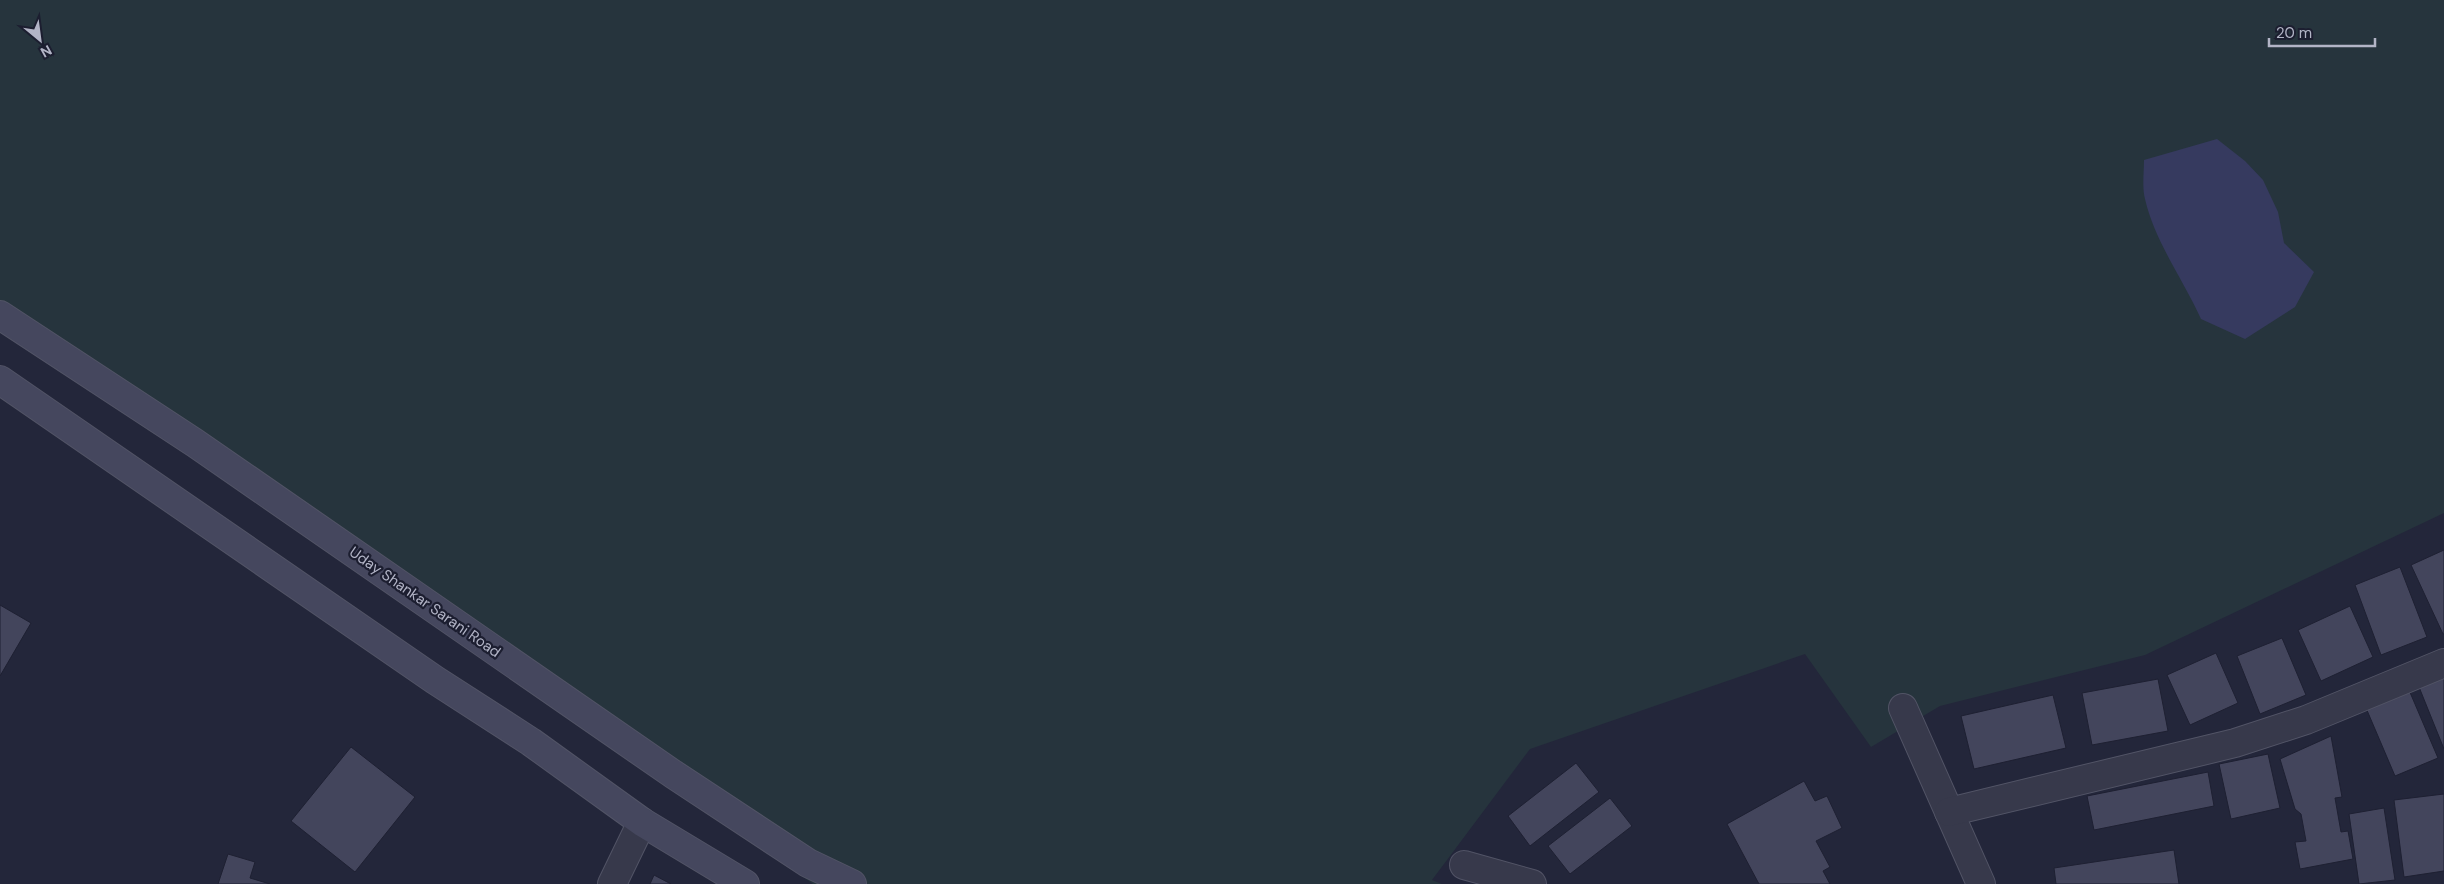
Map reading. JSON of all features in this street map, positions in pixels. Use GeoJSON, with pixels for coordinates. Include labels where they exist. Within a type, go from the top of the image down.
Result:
{"type":"FeatureCollection","features":[{"type":"Feature","properties":{"kind":"street","name":"Uday Shankar Sarani Road"},"geometry":{"type":"LineString","coordinates":[[0,316],[195,443],[673,774],[808,863],[852,884]]}},
{"type":"Feature","properties":{"kind":"street"},"geometry":{"type":"LineString","coordinates":[[0,380],[435,680],[531,742],[642,822],[745,884]]}},
{"type":"Feature","properties":{"kind":"street"},"geometry":{"type":"LineString","coordinates":[[1949,812],[2235,743],[2306,720],[2444,663]]}},
{"type":"Feature","properties":{"kind":"street"},"geometry":{"type":"LineString","coordinates":[[1903,708],[1981,884]]}},
{"type":"Feature","properties":{"kind":"street"},"geometry":{"type":"LineString","coordinates":[[612,884],[642,822]]}},
{"type":"Feature","properties":{"kind":"street"},"geometry":{"type":"LineString","coordinates":[[1464,865],[1532,884]]}},
{"type":"Feature","properties":{"kind":"shaded area"},"geometry":{"type":"Polygon","coordinates":[[[0,0],[2444,0],[2444,513],[2145,655],[1940,706],[1871,747],[1805,654],[1530,749],[1432,880],[1442,884],[813,884],[0,310],[0,0]]]}},
{"type":"Feature","properties":{"kind":"water"},"geometry":{"type":"Polygon","coordinates":[[[2217,139],[2245,161],[2263,180],[2278,212],[2284,243],[2314,272],[2295,307],[2245,339],[2201,319],[2155,230],[2144,195],[2144,160],[2217,139]]]}},
{"type":"Feature","properties":{"kind":"building"},"geometry":{"type":"Polygon","coordinates":[[[2444,550],[2444,634],[2443,634],[2411,565],[2444,550]]]}},
{"type":"Feature","properties":{"kind":"building"},"geometry":{"type":"Polygon","coordinates":[[[2400,567],[2427,637],[2381,655],[2355,585],[2400,567]]]}},
{"type":"Feature","properties":{"kind":"building"},"geometry":{"type":"Polygon","coordinates":[[[0,605],[31,623],[0,676],[0,605]]]}},
{"type":"Feature","properties":{"kind":"building"},"geometry":{"type":"Polygon","coordinates":[[[2350,606],[2373,657],[2321,681],[2298,630],[2350,606]]]}},
{"type":"Feature","properties":{"kind":"building"},"geometry":{"type":"Polygon","coordinates":[[[2282,638],[2306,695],[2260,714],[2237,656],[2282,638]]]}},
{"type":"Feature","properties":{"kind":"building"},"geometry":{"type":"Polygon","coordinates":[[[2216,653],[2238,703],[2190,725],[2167,675],[2216,653]]]}},
{"type":"Feature","properties":{"kind":"building"},"geometry":{"type":"Polygon","coordinates":[[[2444,677],[2444,749],[2419,687],[2444,677]]]}},
{"type":"Feature","properties":{"kind":"building"},"geometry":{"type":"Polygon","coordinates":[[[2158,679],[2168,731],[2092,745],[2082,693],[2158,679]]]}},
{"type":"Feature","properties":{"kind":"building"},"geometry":{"type":"Polygon","coordinates":[[[2409,690],[2438,758],[2395,776],[2366,708],[2409,690]]]}},
{"type":"Feature","properties":{"kind":"building"},"geometry":{"type":"Polygon","coordinates":[[[2053,695],[2066,748],[1974,769],[1961,716],[2053,695]]]}},
{"type":"Feature","properties":{"kind":"building"},"geometry":{"type":"Polygon","coordinates":[[[2331,736],[2342,797],[2335,798],[2341,832],[2348,831],[2353,859],[2300,869],[2295,842],[2306,841],[2301,814],[2295,809],[2280,759],[2331,736]]]}},
{"type":"Feature","properties":{"kind":"building"},"geometry":{"type":"Polygon","coordinates":[[[351,747],[415,797],[355,872],[291,821],[351,747]]]}},
{"type":"Feature","properties":{"kind":"building"},"geometry":{"type":"Polygon","coordinates":[[[2268,754],[2280,808],[2231,819],[2219,764],[2268,754]]]}},
{"type":"Feature","properties":{"kind":"building"},"geometry":{"type":"Polygon","coordinates":[[[1576,763],[1599,792],[1530,846],[1508,816],[1576,763]]]}},
{"type":"Feature","properties":{"kind":"building"},"geometry":{"type":"Polygon","coordinates":[[[2208,772],[2214,806],[2094,830],[2087,796],[2208,772]]]}},
{"type":"Feature","properties":{"kind":"building"},"geometry":{"type":"Polygon","coordinates":[[[1804,781],[1815,801],[1827,796],[1842,828],[1816,841],[1830,867],[1823,871],[1830,884],[1759,884],[1727,824],[1804,781]]]}},
{"type":"Feature","properties":{"kind":"building"},"geometry":{"type":"Polygon","coordinates":[[[2444,794],[2444,871],[2404,877],[2394,800],[2444,794]]]}},
{"type":"Feature","properties":{"kind":"building"},"geometry":{"type":"Polygon","coordinates":[[[1610,798],[1632,826],[1570,874],[1548,846],[1610,798]]]}},
{"type":"Feature","properties":{"kind":"building"},"geometry":{"type":"Polygon","coordinates":[[[2384,808],[2395,880],[2359,884],[2349,814],[2384,808]]]}},
{"type":"Feature","properties":{"kind":"building"},"geometry":{"type":"Polygon","coordinates":[[[2174,850],[2179,884],[2056,884],[2054,868],[2174,850]]]}},
{"type":"Feature","properties":{"kind":"building"},"geometry":{"type":"Polygon","coordinates":[[[228,854],[255,862],[250,878],[270,884],[218,884],[228,854]]]}},
{"type":"Feature","properties":{"kind":"building"},"geometry":{"type":"Polygon","coordinates":[[[654,875],[671,884],[650,884],[654,875]]]}}]}
